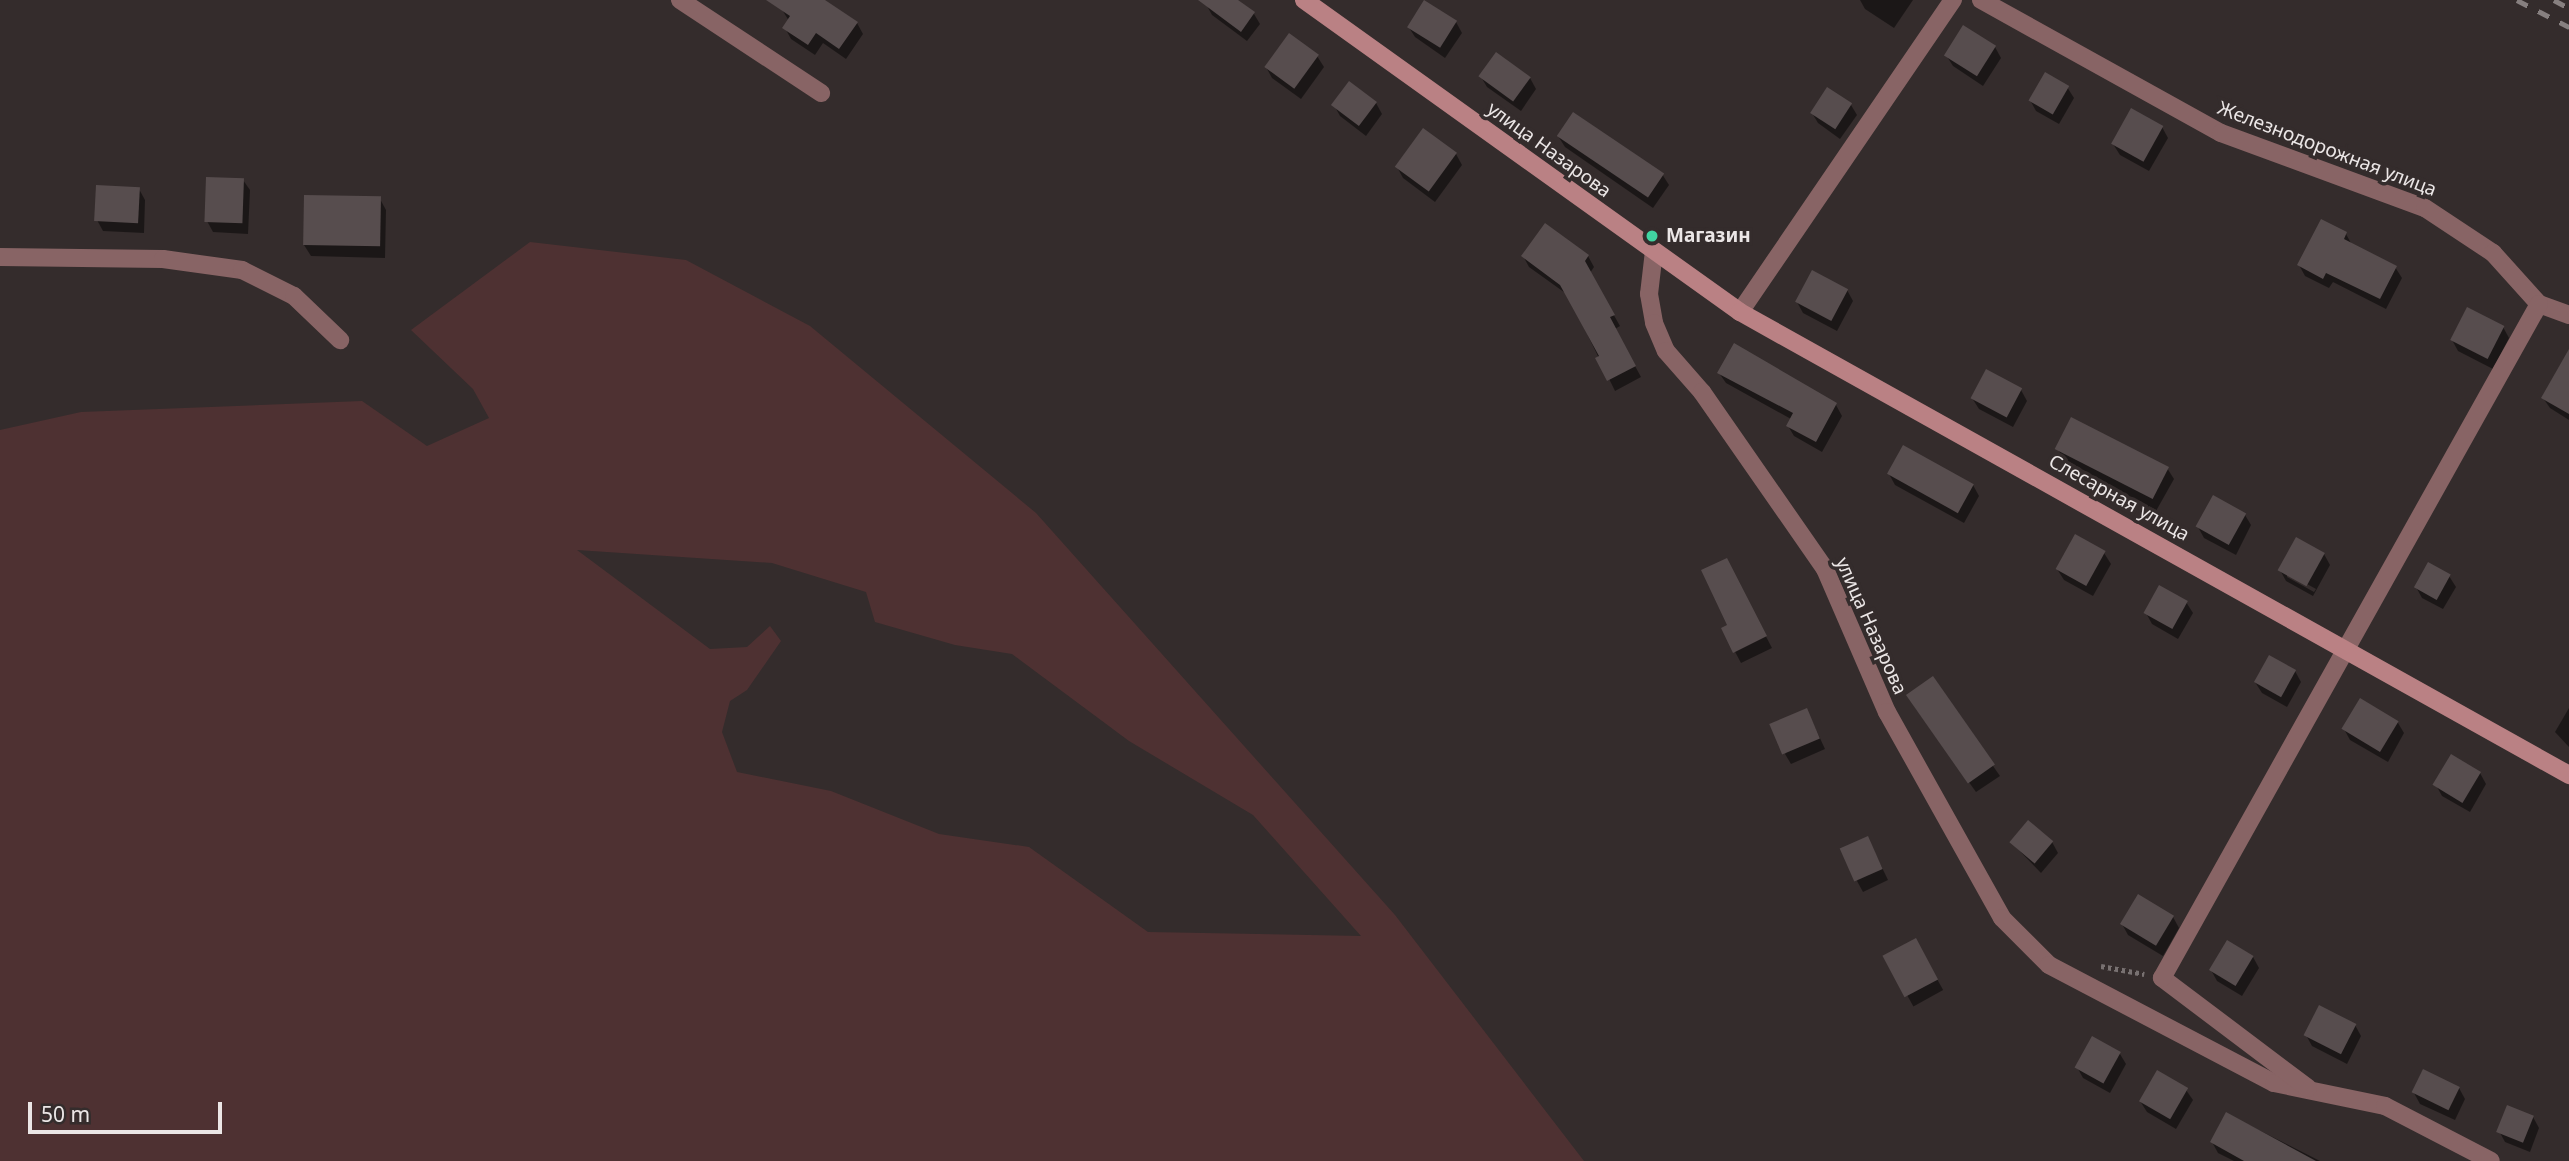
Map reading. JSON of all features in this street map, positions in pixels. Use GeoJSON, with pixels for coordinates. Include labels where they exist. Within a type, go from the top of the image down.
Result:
{"type":"FeatureCollection","features":[{"type":"Feature","properties":{"kind":"street"},"geometry":{"type":"LineString","coordinates":[[680,0],[821,93]]}},
{"type":"Feature","properties":{"kind":"street","name":"улица Назарова"},"geometry":{"type":"LineString","coordinates":[[1304,0],[1654,251],[1649,294],[1654,323],[1666,351],[1702,392],[1825,569],[1887,712],[2002,918],[2049,965],[2274,1083],[2385,1106],[2491,1161]]}},
{"type":"Feature","properties":{"kind":"street"},"geometry":{"type":"LineString","coordinates":[[1740,312],[1953,0]]}},
{"type":"Feature","properties":{"kind":"street","name":"Железнодорожная улица"},"geometry":{"type":"LineString","coordinates":[[1981,0],[2221,133],[2425,208],[2493,253],[2539,304],[2569,315]]}},
{"type":"Feature","properties":{"kind":"street","name":"Слесарная улица"},"geometry":{"type":"LineString","coordinates":[[1654,251],[1740,312],[2348,648],[2569,775]]}},
{"type":"Feature","properties":{"kind":"street"},"geometry":{"type":"LineString","coordinates":[[0,257],[163,259],[242,270],[294,296],[340,340]]}},
{"type":"Feature","properties":{"kind":"street"},"geometry":{"type":"LineString","coordinates":[[2309,1089],[2162,978],[2539,304]]}},
{"type":"Feature","properties":{"kind":"shaded area"},"geometry":{"type":"Polygon","coordinates":[[[530,242],[686,260],[810,326],[1036,513],[1395,915],[1584,1161],[0,1161],[0,430],[81,412],[362,401],[427,446],[489,418],[473,389],[411,330],[530,242]],[[577,550],[710,649],[747,647],[770,626],[781,641],[747,690],[730,701],[722,732],[737,772],[831,791],[939,834],[1029,847],[1148,932],[1361,936],[1253,815],[1129,741],[1012,654],[955,645],[875,622],[866,592],[772,563],[577,550]]]}},
{"type":"Feature","properties":{"kind":"building"},"geometry":{"type":"Polygon","coordinates":[[[766,0],[825,0],[858,22],[839,49],[816,33],[808,45],[782,28],[790,16],[766,0]]]}},
{"type":"Feature","properties":{"kind":"building"},"geometry":{"type":"Polygon","coordinates":[[[1198,0],[1238,0],[1255,12],[1241,32],[1198,0]]]}},
{"type":"Feature","properties":{"kind":"building"},"geometry":{"type":"Polygon","coordinates":[[[1424,0],[1457,21],[1440,48],[1407,27],[1424,0]]]}},
{"type":"Feature","properties":{"kind":"building"},"geometry":{"type":"Polygon","coordinates":[[[1963,25],[1996,46],[1977,76],[1944,56],[1963,25]]]}},
{"type":"Feature","properties":{"kind":"building"},"geometry":{"type":"Polygon","coordinates":[[[1289,33],[1319,55],[1294,89],[1264,67],[1289,33]]]}},
{"type":"Feature","properties":{"kind":"building"},"geometry":{"type":"Polygon","coordinates":[[[1496,52],[1531,77],[1513,102],[1478,76],[1496,52]]]}},
{"type":"Feature","properties":{"kind":"building"},"geometry":{"type":"Polygon","coordinates":[[[2045,72],[2069,86],[2053,115],[2028,101],[2045,72]]]}},
{"type":"Feature","properties":{"kind":"building"},"geometry":{"type":"Polygon","coordinates":[[[1349,81],[1377,102],[1359,126],[1331,105],[1349,81]]]}},
{"type":"Feature","properties":{"kind":"building"},"geometry":{"type":"Polygon","coordinates":[[[1827,87],[1852,103],[1835,129],[1810,113],[1827,87]]]}},
{"type":"Feature","properties":{"kind":"building"},"geometry":{"type":"Polygon","coordinates":[[[2131,108],[2163,126],[2143,162],[2111,144],[2131,108]]]}},
{"type":"Feature","properties":{"kind":"building"},"geometry":{"type":"Polygon","coordinates":[[[1573,112],[1664,174],[1648,198],[1557,136],[1573,112]]]}},
{"type":"Feature","properties":{"kind":"building"},"geometry":{"type":"Polygon","coordinates":[[[1423,128],[1457,153],[1429,192],[1395,167],[1423,128]]]}},
{"type":"Feature","properties":{"kind":"building"},"geometry":{"type":"Polygon","coordinates":[[[206,177],[244,178],[242,223],[204,222],[206,177]]]}},
{"type":"Feature","properties":{"kind":"building"},"geometry":{"type":"Polygon","coordinates":[[[96,185],[140,187],[138,223],[94,221],[96,185]]]}},
{"type":"Feature","properties":{"kind":"building"},"geometry":{"type":"Polygon","coordinates":[[[304,195],[381,196],[380,246],[303,245],[304,195]]]}},
{"type":"Feature","properties":{"kind":"building"},"geometry":{"type":"Polygon","coordinates":[[[2321,219],[2347,232],[2344,239],[2397,266],[2380,299],[2326,273],[2323,279],[2297,265],[2321,219]]]}},
{"type":"Feature","properties":{"kind":"building"},"geometry":{"type":"Polygon","coordinates":[[[1545,223],[1589,255],[1585,261],[1615,315],[1610,317],[1636,366],[1607,381],[1595,358],[1599,356],[1560,285],[1521,256],[1545,223]]]}},
{"type":"Feature","properties":{"kind":"building"},"geometry":{"type":"Polygon","coordinates":[[[1812,270],[1848,289],[1831,321],[1795,302],[1812,270]]]}},
{"type":"Feature","properties":{"kind":"building"},"geometry":{"type":"Polygon","coordinates":[[[2467,307],[2504,326],[2488,359],[2450,340],[2467,307]]]}},
{"type":"Feature","properties":{"kind":"building"},"geometry":{"type":"Polygon","coordinates":[[[1734,343],[1837,403],[1816,442],[1786,426],[1793,413],[1717,373],[1734,343]]]}},
{"type":"Feature","properties":{"kind":"building"},"geometry":{"type":"Polygon","coordinates":[[[2569,349],[2569,414],[2541,398],[2569,349]]]}},
{"type":"Feature","properties":{"kind":"building"},"geometry":{"type":"Polygon","coordinates":[[[1986,369],[2022,388],[2007,417],[1971,398],[1986,369]]]}},
{"type":"Feature","properties":{"kind":"building"},"geometry":{"type":"Polygon","coordinates":[[[2071,417],[2169,467],[2153,499],[2055,449],[2071,417]]]}},
{"type":"Feature","properties":{"kind":"building"},"geometry":{"type":"Polygon","coordinates":[[[1903,445],[1974,484],[1958,513],[1887,474],[1903,445]]]}},
{"type":"Feature","properties":{"kind":"building"},"geometry":{"type":"Polygon","coordinates":[[[2213,495],[2246,513],[2229,545],[2196,526],[2213,495]]]}},
{"type":"Feature","properties":{"kind":"building"},"geometry":{"type":"Polygon","coordinates":[[[2075,534],[2106,551],[2086,586],[2056,569],[2075,534]]]}},
{"type":"Feature","properties":{"kind":"building"},"geometry":{"type":"Polygon","coordinates":[[[2296,537],[2325,553],[2306,586],[2278,570],[2296,537]]]}},
{"type":"Feature","properties":{"kind":"building"},"geometry":{"type":"Polygon","coordinates":[[[1727,558],[1767,636],[1733,653],[1721,628],[1727,625],[1701,570],[1727,558]]]}},
{"type":"Feature","properties":{"kind":"building"},"geometry":{"type":"Polygon","coordinates":[[[2428,562],[2451,575],[2437,600],[2414,587],[2428,562]]]}},
{"type":"Feature","properties":{"kind":"building"},"geometry":{"type":"Polygon","coordinates":[[[2159,585],[2188,601],[2172,629],[2143,613],[2159,585]]]}},
{"type":"Feature","properties":{"kind":"building"},"geometry":{"type":"Polygon","coordinates":[[[2269,655],[2296,670],[2281,697],[2254,682],[2269,655]]]}},
{"type":"Feature","properties":{"kind":"building"},"geometry":{"type":"Polygon","coordinates":[[[1933,676],[1995,764],[1968,783],[1906,695],[1933,676]]]}},
{"type":"Feature","properties":{"kind":"building"},"geometry":{"type":"Polygon","coordinates":[[[2360,698],[2399,721],[2380,752],[2341,729],[2360,698]]]}},
{"type":"Feature","properties":{"kind":"building"},"geometry":{"type":"Polygon","coordinates":[[[1807,708],[1820,738],[1782,754],[1769,724],[1807,708]]]}},
{"type":"Feature","properties":{"kind":"building"},"geometry":{"type":"Polygon","coordinates":[[[2451,754],[2481,772],[2462,803],[2432,785],[2451,754]]]}},
{"type":"Feature","properties":{"kind":"building"},"geometry":{"type":"Polygon","coordinates":[[[2028,820],[2053,841],[2035,863],[2009,842],[2028,820]]]}},
{"type":"Feature","properties":{"kind":"building"},"geometry":{"type":"Polygon","coordinates":[[[1868,836],[1883,869],[1854,881],[1840,849],[1868,836]]]}},
{"type":"Feature","properties":{"kind":"building"},"geometry":{"type":"Polygon","coordinates":[[[2138,894],[2174,916],[2156,946],[2120,924],[2138,894]]]}},
{"type":"Feature","properties":{"kind":"building"},"geometry":{"type":"Polygon","coordinates":[[[1916,938],[1938,979],[1905,997],[1882,956],[1916,938]]]}},
{"type":"Feature","properties":{"kind":"building"},"geometry":{"type":"Polygon","coordinates":[[[2227,940],[2254,956],[2236,986],[2209,970],[2227,940]]]}},
{"type":"Feature","properties":{"kind":"building"},"geometry":{"type":"Polygon","coordinates":[[[2319,1005],[2356,1024],[2341,1054],[2304,1035],[2319,1005]]]}},
{"type":"Feature","properties":{"kind":"building"},"geometry":{"type":"Polygon","coordinates":[[[2092,1036],[2121,1052],[2103,1083],[2075,1067],[2092,1036]]]}},
{"type":"Feature","properties":{"kind":"building"},"geometry":{"type":"Polygon","coordinates":[[[2423,1069],[2460,1087],[2448,1110],[2412,1092],[2423,1069]]]}},
{"type":"Feature","properties":{"kind":"building"},"geometry":{"type":"Polygon","coordinates":[[[2157,1070],[2188,1088],[2170,1119],[2139,1101],[2157,1070]]]}},
{"type":"Feature","properties":{"kind":"building"},"geometry":{"type":"Polygon","coordinates":[[[2507,1105],[2534,1116],[2523,1143],[2496,1132],[2507,1105]]]}},
{"type":"Feature","properties":{"kind":"building"},"geometry":{"type":"Polygon","coordinates":[[[2226,1112],[2316,1161],[2244,1161],[2210,1142],[2226,1112]]]}},
{"type":"Feature","properties":{"kind":"railway"},"geometry":{"type":"LineString","coordinates":[[2517,0],[2569,27]]}},
{"type":"Feature","properties":{"kind":"railway"},"geometry":{"type":"LineString","coordinates":[[2554,0],[2569,8]]}},
{"type":"Feature","properties":{"kind":"place","name":"Магазин"},"geometry":{"type":"Point","coordinates":[1652,236]}}]}
